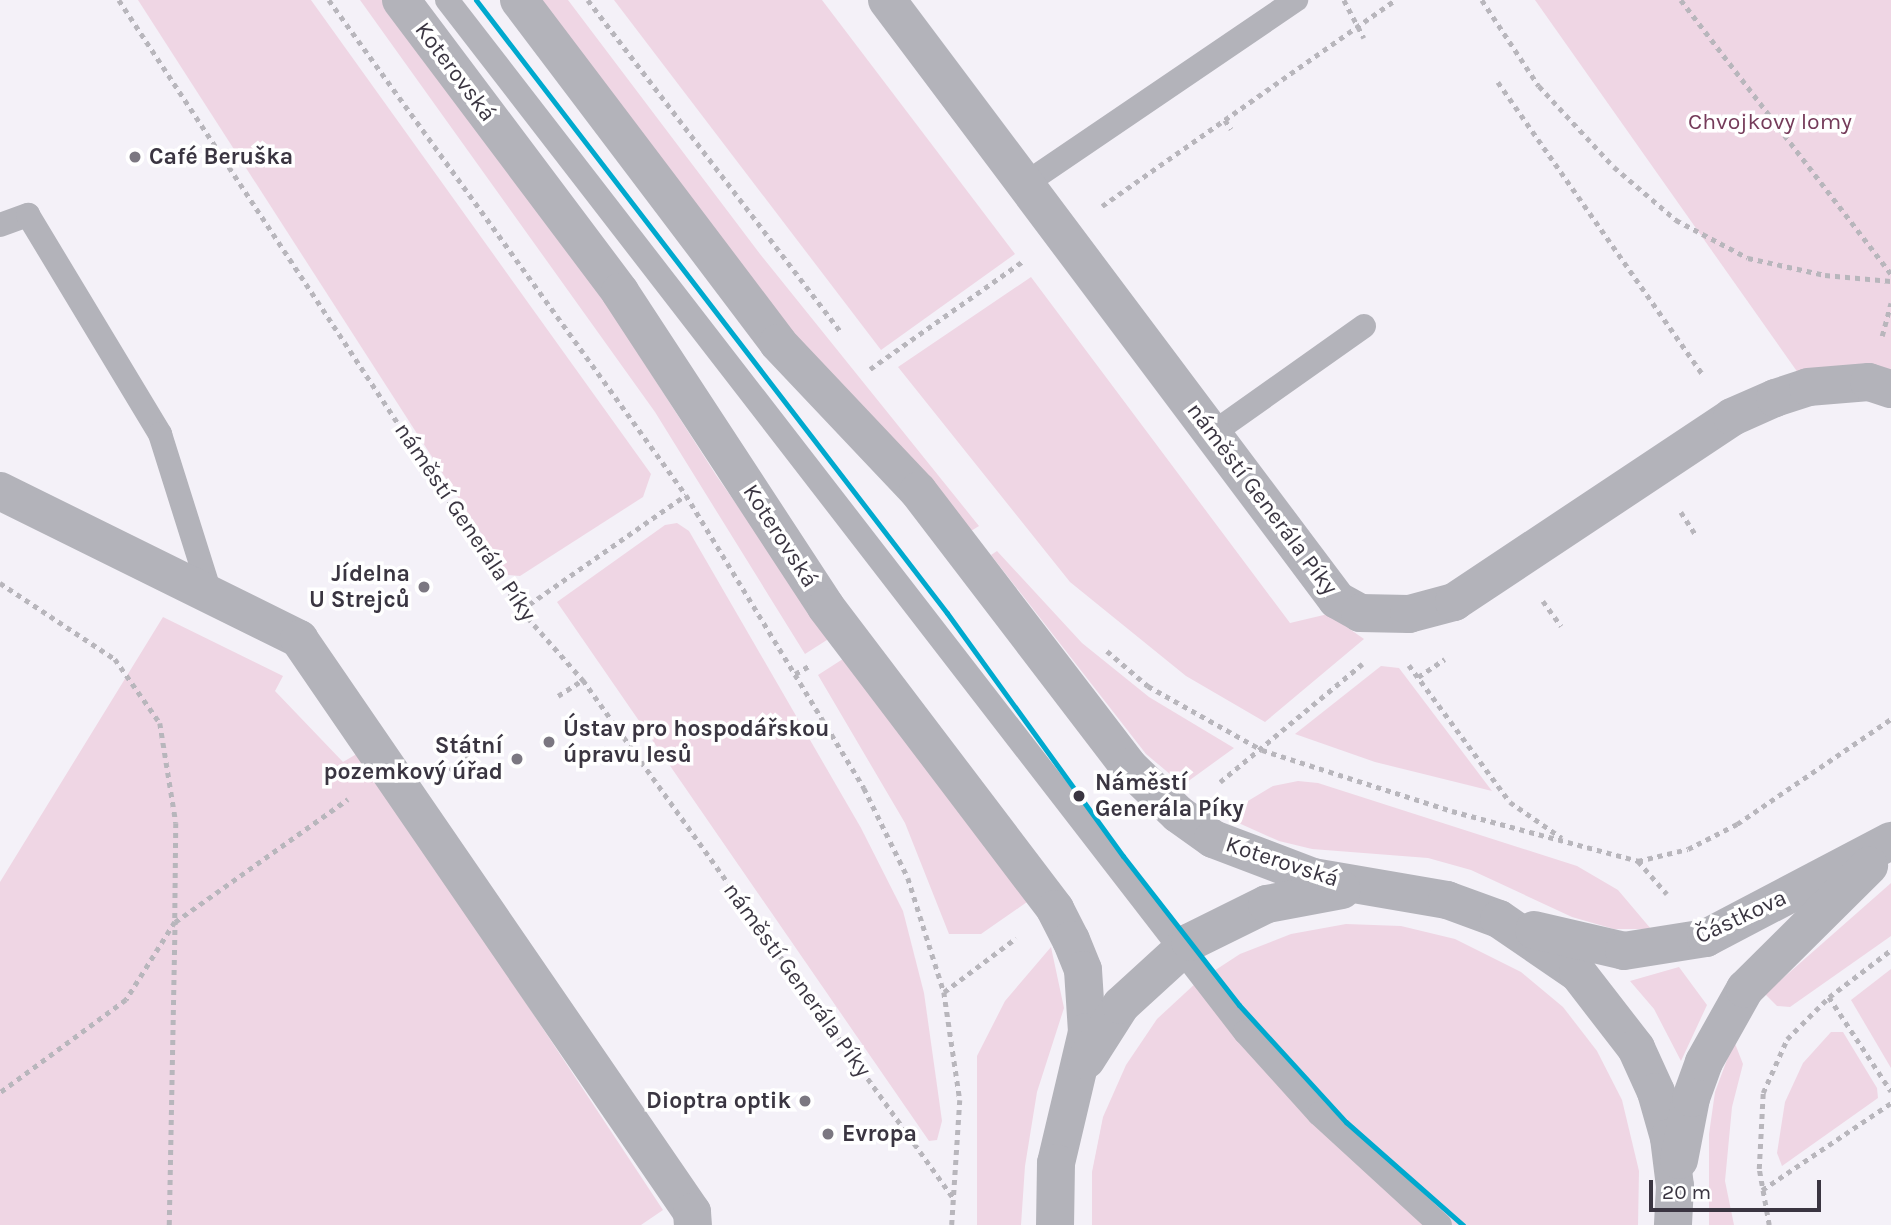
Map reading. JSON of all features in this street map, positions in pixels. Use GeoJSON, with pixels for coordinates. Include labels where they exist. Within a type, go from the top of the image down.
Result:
{"type":"FeatureCollection","features":[{"type":"Feature","properties":{"kind":"street","name":"Koterovská"},"geometry":{"type":"LineString","coordinates":[[401,0],[620,292],[826,607],[1055,909],[1083,970],[1087,1032],[1056,1163],[1053,1216]]}},
{"type":"Feature","properties":{"kind":"street","name":"Koterovská"},"geometry":{"type":"LineString","coordinates":[[519,0],[778,343],[918,491],[1129,767],[1178,814],[1213,839],[1313,877],[1447,900],[1499,919],[1578,973],[1630,1039],[1656,1092],[1675,1212]]}},
{"type":"Feature","properties":{"kind":"street","name":"náměstí Generála Píky"},"geometry":{"type":"LineString","coordinates":[[887,0],[1337,600],[1382,628],[1409,614],[1454,602],[1732,417],[1808,387],[1857,383],[1891,389]]}},
{"type":"Feature","properties":{"kind":"street"},"geometry":{"type":"LineString","coordinates":[[0,491],[299,639],[692,1212],[693,1225]]}},
{"type":"Feature","properties":{"kind":"street","name":"Částkova"},"geometry":{"type":"LineString","coordinates":[[1499,919],[1584,945],[1624,951],[1667,947],[1706,938],[1891,843]]}},
{"type":"Feature","properties":{"kind":"street","name":"Částkova"},"geometry":{"type":"LineString","coordinates":[[1675,1212],[1691,1098],[1719,1032],[1745,989],[1891,843]]}},
{"type":"Feature","properties":{"kind":"street","name":"Koterovská"},"geometry":{"type":"LineString","coordinates":[[1072,1093],[1085,1062],[1121,1005],[1180,949],[1227,921],[1266,904],[1350,889],[1393,890]]}},
{"type":"Feature","properties":{"kind":"lane","name":"Koterovská"},"geometry":{"type":"LineString","coordinates":[[447,0],[1245,1032],[1319,1114],[1440,1225]]}},
{"type":"Feature","properties":{"kind":"lane"},"geometry":{"type":"LineString","coordinates":[[1025,184],[1296,0]]}},
{"type":"Feature","properties":{"kind":"lane"},"geometry":{"type":"LineString","coordinates":[[0,225],[28,215],[160,434],[211,596]]}},
{"type":"Feature","properties":{"kind":"lane"},"geometry":{"type":"LineString","coordinates":[[1213,433],[1364,326]]}},
{"type":"Feature","properties":{"kind":"path","name":"náměstí Generála Píky"},"geometry":{"type":"LineString","coordinates":[[119,0],[521,610],[583,680],[954,1199]]}},
{"type":"Feature","properties":{"kind":"path"},"geometry":{"type":"LineString","coordinates":[[329,0],[686,495],[864,788],[908,878],[944,992],[960,1100],[952,1225]]}},
{"type":"Feature","properties":{"kind":"path"},"geometry":{"type":"LineString","coordinates":[[1344,0],[1356,28],[1364,38]]}},
{"type":"Feature","properties":{"kind":"path"},"geometry":{"type":"LineString","coordinates":[[869,370],[1395,0]]}},
{"type":"Feature","properties":{"kind":"path"},"geometry":{"type":"LineString","coordinates":[[1482,0],[1539,86],[1614,167],[1676,220],[1748,258],[1825,275],[1891,281]]}},
{"type":"Feature","properties":{"kind":"path"},"geometry":{"type":"LineString","coordinates":[[1681,0],[1891,274]]}},
{"type":"Feature","properties":{"kind":"path"},"geometry":{"type":"LineString","coordinates":[[1497,82],[1732,417]]}},
{"type":"Feature","properties":{"kind":"path"},"geometry":{"type":"LineString","coordinates":[[1226,120],[1231,129]]}},
{"type":"Feature","properties":{"kind":"path"},"geometry":{"type":"LineString","coordinates":[[1888,314],[1891,303]]}},
{"type":"Feature","properties":{"kind":"path"},"geometry":{"type":"LineString","coordinates":[[521,610],[686,495]]}},
{"type":"Feature","properties":{"kind":"path"},"geometry":{"type":"LineString","coordinates":[[1679,508],[1696,534]]}},
{"type":"Feature","properties":{"kind":"path"},"geometry":{"type":"LineString","coordinates":[[0,583],[115,659],[160,723],[176,823],[169,1225]]}},
{"type":"Feature","properties":{"kind":"path"},"geometry":{"type":"LineString","coordinates":[[1541,597],[1561,626]]}},
{"type":"Feature","properties":{"kind":"path"},"geometry":{"type":"LineString","coordinates":[[1566,841],[1510,802],[1382,628],[1262,750],[1452,811],[1638,860],[1688,849],[1737,824],[1891,719]]}},
{"type":"Feature","properties":{"kind":"path"},"geometry":{"type":"LineString","coordinates":[[558,696],[583,680]]}},
{"type":"Feature","properties":{"kind":"path"},"geometry":{"type":"LineString","coordinates":[[0,1093],[126,1000],[175,922],[389,770]]}},
{"type":"Feature","properties":{"kind":"path"},"geometry":{"type":"LineString","coordinates":[[944,992],[1055,909]]}},
{"type":"Feature","properties":{"kind":"path"},"geometry":{"type":"LineString","coordinates":[[1769,1225],[1759,1169],[1763,1093],[1787,1039],[1829,997],[1891,950]]}},
{"type":"Feature","properties":{"kind":"path"},"geometry":{"type":"LineString","coordinates":[[1829,997],[1891,1091]]}},
{"type":"Feature","properties":{"kind":"path"},"geometry":{"type":"LineString","coordinates":[[1762,1190],[1891,1102]]}},
{"type":"Feature","properties":{"kind":"green space"},"geometry":{"type":"Polygon","coordinates":[[[138,0],[311,0],[651,474],[643,497],[520,576],[508,575],[138,0]]]}},
{"type":"Feature","properties":{"kind":"green space"},"geometry":{"type":"Polygon","coordinates":[[[360,0],[385,0],[609,308],[716,475],[830,638],[805,654],[655,412],[360,0]]]}},
{"type":"Feature","properties":{"kind":"green space"},"geometry":{"type":"Polygon","coordinates":[[[538,0],[568,0],[760,254],[979,526],[971,531],[782,323],[538,0]]]}},
{"type":"Feature","properties":{"kind":"green space"},"geometry":{"type":"Polygon","coordinates":[[[614,0],[822,0],[1015,254],[881,350],[614,0]]]}},
{"type":"Feature","properties":{"kind":"green space","name":"Chvojkovy lomy"},"geometry":{"type":"Polygon","coordinates":[[[1535,0],[1891,0],[1891,389],[1808,387],[1535,0]]]}},
{"type":"Feature","properties":{"kind":"green space"},"geometry":{"type":"Polygon","coordinates":[[[1031,277],[1290,623],[1328,614],[1364,639],[1265,722],[1186,676],[1070,582],[898,367],[1031,277]]]}},
{"type":"Feature","properties":{"kind":"green space"},"geometry":{"type":"Polygon","coordinates":[[[677,523],[689,531],[861,828],[903,911],[924,993],[942,1121],[937,1140],[929,1141],[557,602],[665,525],[677,523]]]}},
{"type":"Feature","properties":{"kind":"green space"},"geometry":{"type":"Polygon","coordinates":[[[997,551],[1082,643],[1149,697],[1234,748],[1183,785],[1146,754],[991,555],[997,551]]]}},
{"type":"Feature","properties":{"kind":"green space"},"geometry":{"type":"Polygon","coordinates":[[[163,617],[283,676],[275,691],[343,762],[360,752],[663,1210],[641,1225],[0,1225],[0,882],[163,617]]]}},
{"type":"Feature","properties":{"kind":"green space"},"geometry":{"type":"Polygon","coordinates":[[[846,657],[1027,902],[981,934],[949,934],[905,823],[818,675],[846,657]]]}},
{"type":"Feature","properties":{"kind":"green space"},"geometry":{"type":"Polygon","coordinates":[[[1381,666],[1399,668],[1492,791],[1375,762],[1295,734],[1381,666]]]}},
{"type":"Feature","properties":{"kind":"green space"},"geometry":{"type":"Polygon","coordinates":[[[1298,781],[1318,783],[1577,866],[1618,890],[1651,929],[1614,929],[1572,917],[1471,870],[1428,858],[1312,849],[1279,841],[1223,816],[1273,786],[1298,781]]]}},
{"type":"Feature","properties":{"kind":"green space"},"geometry":{"type":"Polygon","coordinates":[[[1891,883],[1891,936],[1790,1007],[1777,1006],[1765,994],[1891,883]]]}},
{"type":"Feature","properties":{"kind":"green space"},"geometry":{"type":"Polygon","coordinates":[[[1346,924],[1401,926],[1455,939],[1521,972],[1563,1007],[1597,1051],[1622,1100],[1639,1171],[1638,1225],[1092,1225],[1092,1172],[1103,1117],[1126,1065],[1157,1019],[1197,982],[1240,954],[1291,934],[1346,924]]]}},
{"type":"Feature","properties":{"kind":"green space"},"geometry":{"type":"Polygon","coordinates":[[[1051,947],[1064,1008],[1037,1092],[1025,1166],[1021,1225],[977,1225],[977,1056],[1005,1001],[1051,947]]]}},
{"type":"Feature","properties":{"kind":"green space"},"geometry":{"type":"Polygon","coordinates":[[[1679,967],[1707,1005],[1681,1061],[1654,1009],[1630,981],[1679,967]]]}},
{"type":"Feature","properties":{"kind":"green space"},"geometry":{"type":"Polygon","coordinates":[[[1891,969],[1891,1068],[1851,1000],[1891,969]]]}},
{"type":"Feature","properties":{"kind":"green space"},"geometry":{"type":"Polygon","coordinates":[[[1831,1032],[1843,1032],[1877,1088],[1878,1098],[1782,1166],[1777,1153],[1785,1102],[1803,1063],[1831,1032]]]}},
{"type":"Feature","properties":{"kind":"green space"},"geometry":{"type":"Polygon","coordinates":[[[1734,1041],[1743,1064],[1732,1107],[1725,1181],[1734,1225],[1709,1225],[1709,1134],[1715,1092],[1734,1041]]]}},
{"type":"Feature","properties":{"kind":"transit line"},"geometry":{"type":"LineString","coordinates":[[476,0],[947,613],[1123,856],[1239,1005],[1346,1122],[1463,1225]]}},
{"type":"Feature","properties":{"kind":"place","name":"Café Beruška"},"geometry":{"type":"Point","coordinates":[135,157]}},
{"type":"Feature","properties":{"kind":"place","name":"Jídelna U Strejců"},"geometry":{"type":"Point","coordinates":[424,587]}},
{"type":"Feature","properties":{"kind":"place","name":"Ústav pro hospodářskou úpravu lesů"},"geometry":{"type":"Point","coordinates":[549,742]}},
{"type":"Feature","properties":{"kind":"place","name":"Státní pozemkový úřad"},"geometry":{"type":"Point","coordinates":[517,759]}},
{"type":"Feature","properties":{"kind":"place","name":"Náměstí Generála Píky"},"geometry":{"type":"Point","coordinates":[1079,796]}},
{"type":"Feature","properties":{"kind":"place","name":"Dioptra optik"},"geometry":{"type":"Point","coordinates":[805,1101]}},
{"type":"Feature","properties":{"kind":"place","name":"Evropa"},"geometry":{"type":"Point","coordinates":[828,1134]}}]}
